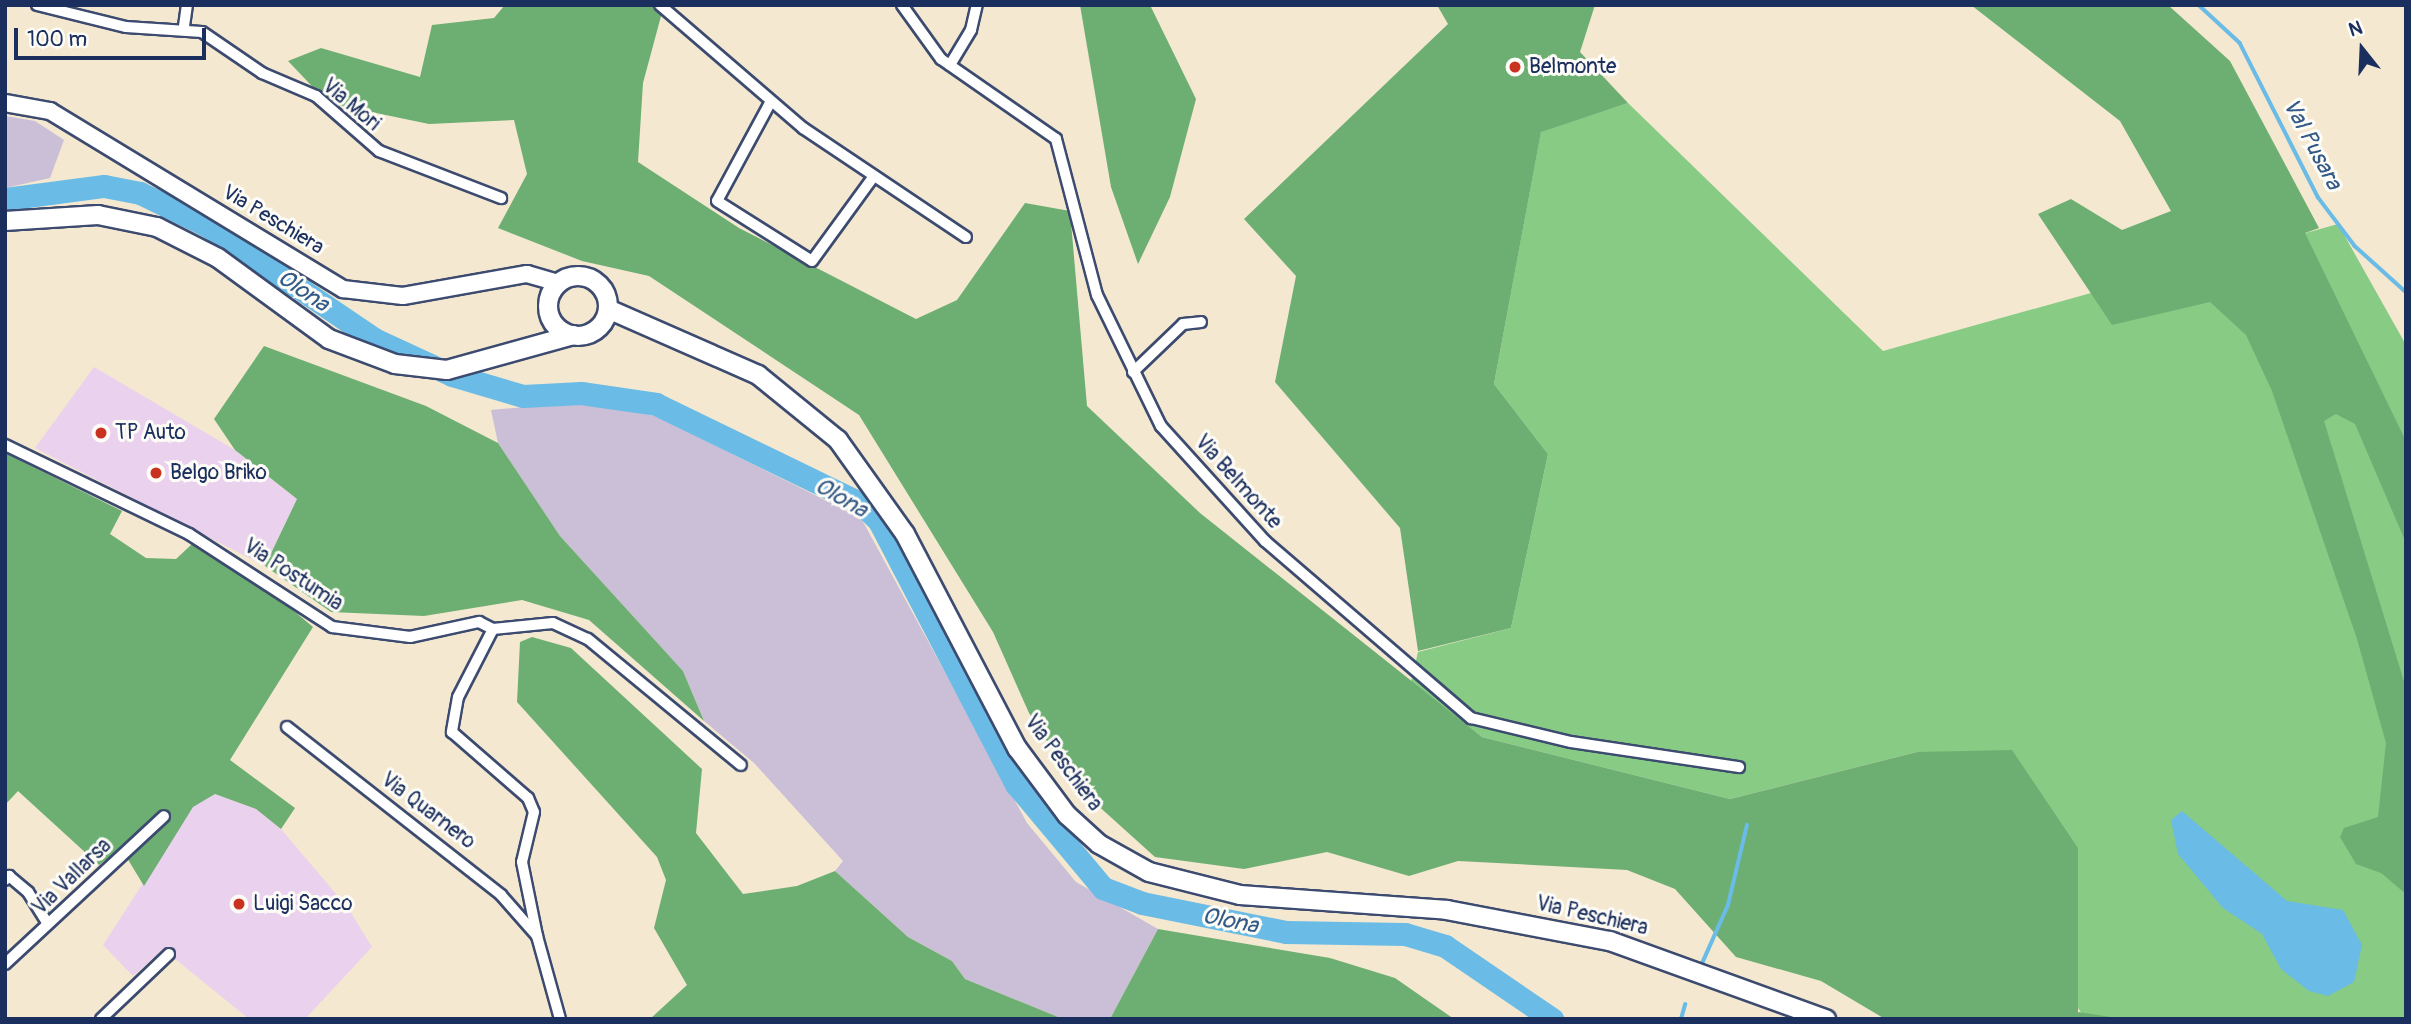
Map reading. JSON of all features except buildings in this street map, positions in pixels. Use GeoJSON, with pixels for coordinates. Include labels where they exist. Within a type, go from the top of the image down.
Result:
{"type":"FeatureCollection","features":[{"type":"Feature","properties":{"kind":"main road","name":"Via Peschiera"},"geometry":{"type":"LineString","coordinates":[[5,221],[98,215],[157,227],[218,258],[330,339],[395,365],[447,370],[599,328],[637,324]]}},
{"type":"Feature","properties":{"kind":"main road","name":"Via Peschiera"},"geometry":{"type":"LineString","coordinates":[[555,288],[575,276],[592,279],[605,291],[608,309],[758,375],[838,440],[905,534],[1017,747],[1067,815],[1100,844],[1150,872],[1240,895],[1447,910],[1611,941],[1826,1019]]}},
{"type":"Feature","properties":{"kind":"main road"},"geometry":{"type":"LineString","coordinates":[[524,350],[549,312],[555,288]]}},
{"type":"Feature","properties":{"kind":"main road"},"geometry":{"type":"LineString","coordinates":[[599,328],[608,309]]}},
{"type":"Feature","properties":{"kind":"main road"},"geometry":{"type":"LineString","coordinates":[[549,312],[558,328],[573,335]]}},
{"type":"Feature","properties":{"kind":"street"},"geometry":{"type":"LineString","coordinates":[[37,5],[126,27],[184,26],[187,5]]}},
{"type":"Feature","properties":{"kind":"street"},"geometry":{"type":"LineString","coordinates":[[660,5],[744,72],[771,103],[966,237]]}},
{"type":"Feature","properties":{"kind":"street","name":"Via Belmonte"},"geometry":{"type":"LineString","coordinates":[[902,5],[950,65],[1056,139],[1097,295],[1133,372],[1161,425],[1265,541],[1471,718],[1571,742],[1739,767]]}},
{"type":"Feature","properties":{"kind":"street"},"geometry":{"type":"LineString","coordinates":[[950,65],[971,30],[977,5]]}},
{"type":"Feature","properties":{"kind":"street","name":"Via Mori"},"geometry":{"type":"LineString","coordinates":[[184,26],[262,73],[316,96],[379,151],[501,198]]}},
{"type":"Feature","properties":{"kind":"street","name":"Via Peschiera"},"geometry":{"type":"LineString","coordinates":[[5,103],[50,111],[343,289],[403,296],[496,277],[537,278],[555,288]]}},
{"type":"Feature","properties":{"kind":"street"},"geometry":{"type":"LineString","coordinates":[[771,103],[717,201],[813,261],[874,176]]}},
{"type":"Feature","properties":{"kind":"street"},"geometry":{"type":"LineString","coordinates":[[1133,372],[1168,335],[1201,322]]}},
{"type":"Feature","properties":{"kind":"street","name":"Via Postumia"},"geometry":{"type":"LineString","coordinates":[[5,444],[210,545],[332,627],[410,637],[479,622],[494,629],[552,623],[588,639],[741,765]]}},
{"type":"Feature","properties":{"kind":"street","name":"Via Quarnero"},"geometry":{"type":"LineString","coordinates":[[494,629],[450,721],[459,745],[527,798],[534,812],[522,862],[537,936],[560,1019]]}},
{"type":"Feature","properties":{"kind":"street","name":"Via Quarnero"},"geometry":{"type":"LineString","coordinates":[[287,727],[458,857],[537,936]]}},
{"type":"Feature","properties":{"kind":"street","name":"Via Vallarsa"},"geometry":{"type":"LineString","coordinates":[[5,964],[164,817]]}},
{"type":"Feature","properties":{"kind":"street"},"geometry":{"type":"LineString","coordinates":[[5,880],[9,876],[28,892],[47,923]]}},
{"type":"Feature","properties":{"kind":"street"},"geometry":{"type":"LineString","coordinates":[[102,1019],[169,954]]}},
{"type":"Feature","properties":{"kind":"shaded area"},"geometry":{"type":"Polygon","coordinates":[[[5,116],[35,121],[64,140],[50,178],[5,188],[5,116]]]}},
{"type":"Feature","properties":{"kind":"shaded area"},"geometry":{"type":"Polygon","coordinates":[[[94,367],[235,450],[297,499],[265,566],[35,448],[94,367]]]}},
{"type":"Feature","properties":{"kind":"shaded area"},"geometry":{"type":"Polygon","coordinates":[[[591,401],[658,417],[861,518],[1027,823],[1076,882],[1158,929],[1110,1019],[1063,1019],[965,979],[952,961],[908,937],[835,871],[843,861],[754,763],[704,721],[683,671],[560,536],[498,443],[491,410],[591,401]]]}},
{"type":"Feature","properties":{"kind":"shaded area","name":"Luigi Sacco"},"geometry":{"type":"Polygon","coordinates":[[[215,794],[256,809],[281,829],[348,908],[372,947],[305,1019],[249,1019],[163,949],[133,976],[103,945],[193,806],[215,794]]]}},
{"type":"Feature","properties":{"kind":"green space"},"geometry":{"type":"Polygon","coordinates":[[[505,5],[664,5],[643,83],[638,162],[739,228],[916,319],[957,300],[1025,203],[1070,211],[1087,406],[1200,513],[1482,737],[1730,799],[1917,752],[2012,750],[2078,848],[2078,1012],[2124,1019],[1885,1019],[1821,981],[1736,957],[1675,889],[1627,870],[1458,861],[1409,876],[1327,852],[1244,869],[1155,857],[1074,784],[1029,713],[993,632],[859,415],[649,276],[582,261],[498,228],[527,174],[514,120],[429,124],[328,103],[288,61],[321,48],[420,77],[432,25],[494,18],[505,5]]]}},
{"type":"Feature","properties":{"kind":"green space"},"geometry":{"type":"Polygon","coordinates":[[[1080,5],[1150,5],[1196,99],[1170,197],[1138,264],[1111,187],[1080,5]]]}},
{"type":"Feature","properties":{"kind":"green space"},"geometry":{"type":"Polygon","coordinates":[[[1437,5],[1595,5],[1580,52],[1628,103],[1541,132],[1494,384],[1548,454],[1511,628],[1418,651],[1400,528],[1275,382],[1296,276],[1244,219],[1448,24],[1437,5]]]}},
{"type":"Feature","properties":{"kind":"green space"},"geometry":{"type":"Polygon","coordinates":[[[1971,5],[2168,5],[2230,61],[2319,228],[2305,233],[2406,441],[2406,543],[2355,424],[2336,414],[2324,421],[2406,688],[2406,894],[2381,873],[2356,864],[2340,837],[2344,828],[2378,817],[2386,743],[2357,639],[2272,391],[2246,335],[2210,302],[2112,325],[2038,214],[2071,199],[2122,230],[2171,211],[2120,121],[1971,5]]]}},
{"type":"Feature","properties":{"kind":"green space"},"geometry":{"type":"Polygon","coordinates":[[[1628,103],[1883,351],[2338,224],[2406,345],[2406,1019],[2085,1019],[1917,752],[1730,799],[1482,737],[1411,682],[1418,652],[1511,628],[1548,454],[1494,384],[1541,131],[1628,103]]]}},
{"type":"Feature","properties":{"kind":"green space"},"geometry":{"type":"Polygon","coordinates":[[[264,346],[426,406],[498,443],[560,536],[683,671],[704,721],[589,620],[522,600],[424,616],[331,612],[265,566],[297,499],[235,450],[214,419],[264,346]]]}},
{"type":"Feature","properties":{"kind":"green space"},"geometry":{"type":"Polygon","coordinates":[[[5,453],[122,511],[110,534],[146,558],[176,559],[192,544],[249,573],[313,627],[230,760],[295,808],[281,829],[256,809],[215,794],[193,807],[144,886],[121,848],[99,865],[18,791],[5,805],[5,453]]]}},
{"type":"Feature","properties":{"kind":"green space"},"geometry":{"type":"Polygon","coordinates":[[[532,637],[571,648],[702,769],[696,833],[743,894],[797,886],[835,871],[908,937],[952,961],[965,979],[1063,1019],[650,1019],[687,985],[654,928],[666,880],[657,857],[517,702],[520,642],[532,637]]]}},
{"type":"Feature","properties":{"kind":"green space"},"geometry":{"type":"Polygon","coordinates":[[[1158,929],[1330,958],[1395,978],[1454,1019],[1110,1019],[1158,929]]]}},
{"type":"Feature","properties":{"kind":"water"},"geometry":{"type":"Polygon","coordinates":[[[2182,811],[2287,901],[2343,910],[2362,945],[2354,982],[2328,996],[2309,991],[2281,969],[2262,934],[2223,908],[2178,854],[2171,820],[2182,811]]]}},
{"type":"Feature","properties":{"kind":"waterway","name":"Val Pusara"},"geometry":{"type":"LineString","coordinates":[[2199,5],[2240,43],[2318,197],[2355,246],[2406,292]]}},
{"type":"Feature","properties":{"kind":"waterway","name":"Olona"},"geometry":{"type":"LineString","coordinates":[[5,199],[104,186],[140,193],[206,225],[376,340],[452,375],[523,396],[581,393],[656,404],[862,504],[879,521],[1016,784],[1103,888],[1142,903],[1286,932],[1405,934],[1445,946],[1552,1019]]}},
{"type":"Feature","properties":{"kind":"waterway"},"geometry":{"type":"LineString","coordinates":[[1700,968],[1728,905],[1747,825]]}},
{"type":"Feature","properties":{"kind":"waterway"},"geometry":{"type":"LineString","coordinates":[[1681,1019],[1685,1005]]}},
{"type":"Feature","properties":{"kind":"place","name":"Belmonte"},"geometry":{"type":"Point","coordinates":[1515,67]}},
{"type":"Feature","properties":{"kind":"place","name":"TP Auto"},"geometry":{"type":"Point","coordinates":[101,433]}},
{"type":"Feature","properties":{"kind":"place","name":"Belgo Briko"},"geometry":{"type":"Point","coordinates":[156,473]}},
{"type":"Feature","properties":{"kind":"place","name":"Luigi Sacco"},"geometry":{"type":"Point","coordinates":[239,904]}}]}
